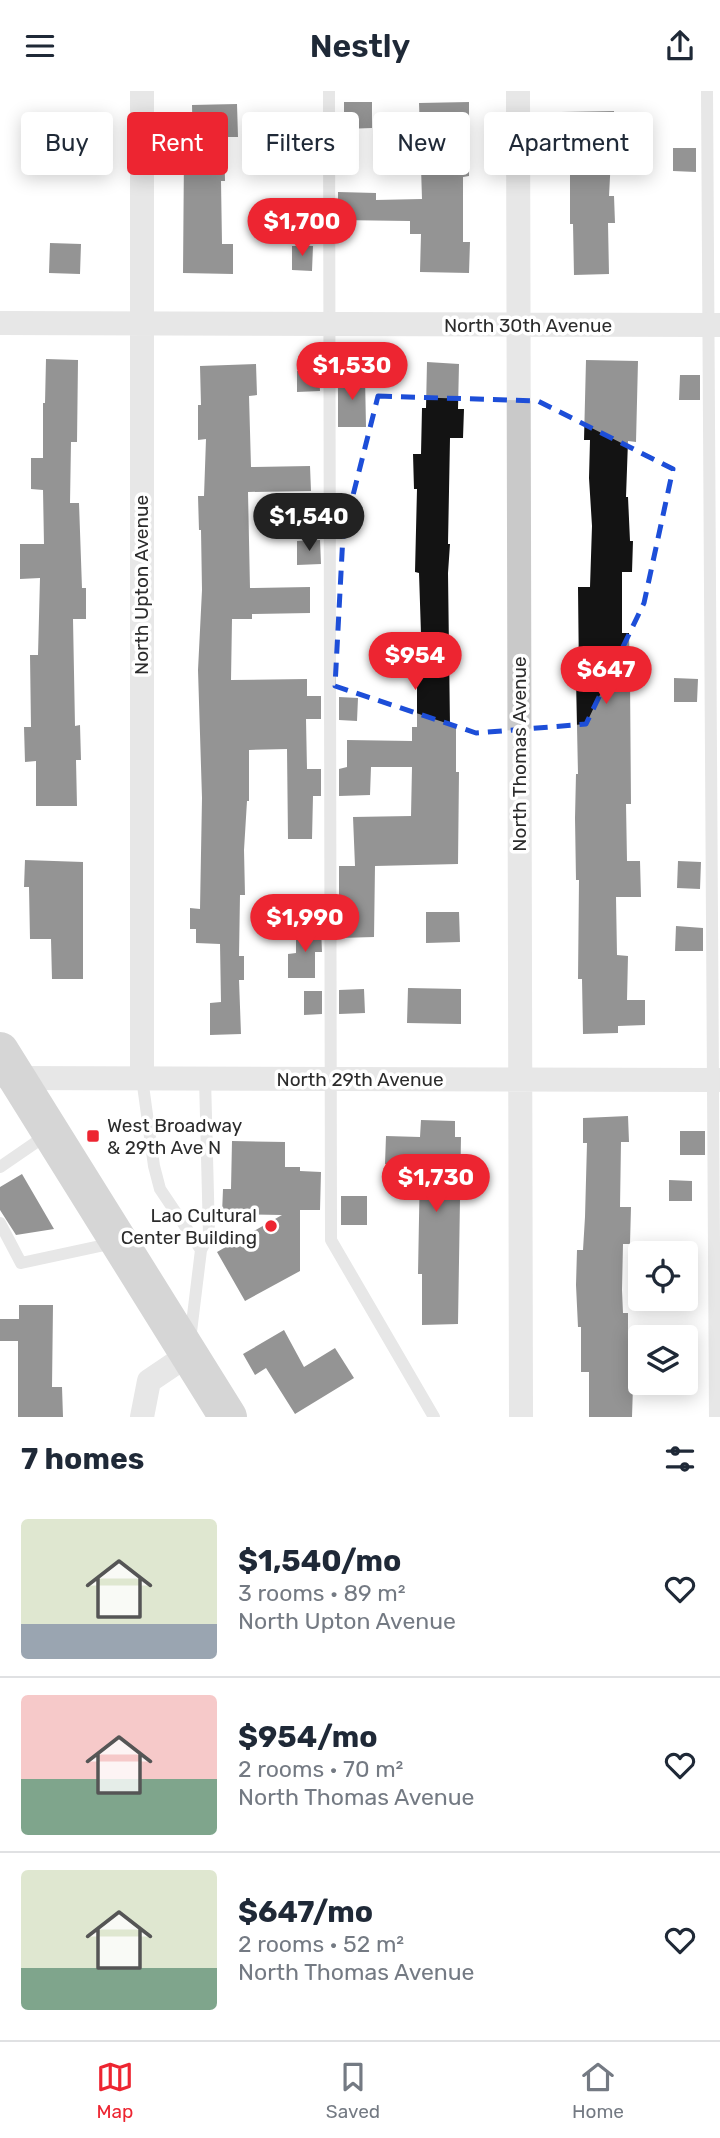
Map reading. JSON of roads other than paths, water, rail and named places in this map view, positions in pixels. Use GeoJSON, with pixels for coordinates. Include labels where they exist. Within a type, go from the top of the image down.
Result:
{"type":"FeatureCollection","features":[{"type":"Feature","properties":{"kind":"main road"},"geometry":{"type":"LineString","coordinates":[[6,1069],[51,1132],[228,1417]]}},
{"type":"Feature","properties":{"kind":"street","name":"North Upton Avenue"},"geometry":{"type":"LineString","coordinates":[[142,91],[142,1078]]}},
{"type":"Feature","properties":{"kind":"street","name":"North Thomas Avenue"},"geometry":{"type":"LineString","coordinates":[[518,91],[521,1417]]}},
{"type":"Feature","properties":{"kind":"street","name":"North 30th Avenue"},"geometry":{"type":"LineString","coordinates":[[0,323],[714,325]]}},
{"type":"Feature","properties":{"kind":"street","name":"North 29th Avenue"},"geometry":{"type":"LineString","coordinates":[[6,1069],[142,1078],[717,1080]]}},
{"type":"Feature","properties":{"kind":"street"},"geometry":{"type":"LineString","coordinates":[[142,1417],[149,1381],[189,1354]]}},
{"type":"Feature","properties":{"kind":"lane"},"geometry":{"type":"LineString","coordinates":[[329,91],[331,1240],[434,1417]]}},
{"type":"Feature","properties":{"kind":"lane"},"geometry":{"type":"LineString","coordinates":[[707,91],[714,325],[717,1080],[715,1417]]}},
{"type":"Feature","properties":{"kind":"lane"},"geometry":{"type":"LineString","coordinates":[[142,1078],[154,1166],[160,1189],[201,1250]]}},
{"type":"Feature","properties":{"kind":"lane"},"geometry":{"type":"LineString","coordinates":[[189,1354],[201,1250],[209,1235],[205,1078]]}},
{"type":"Feature","properties":{"kind":"lane"},"geometry":{"type":"LineString","coordinates":[[0,1167],[51,1132]]}},
{"type":"Feature","properties":{"kind":"lane"},"geometry":{"type":"LineString","coordinates":[[0,1223],[21,1263],[120,1242]]}},
{"type":"Feature","properties":{"kind":"place","name":"West Broadway & 29th Ave N"},"geometry":{"type":"Point","coordinates":[93,1136]}},
{"type":"Feature","properties":{"kind":"place","name":"Lao Cultural Center Building"},"geometry":{"type":"Point","coordinates":[271,1226]}}]}
